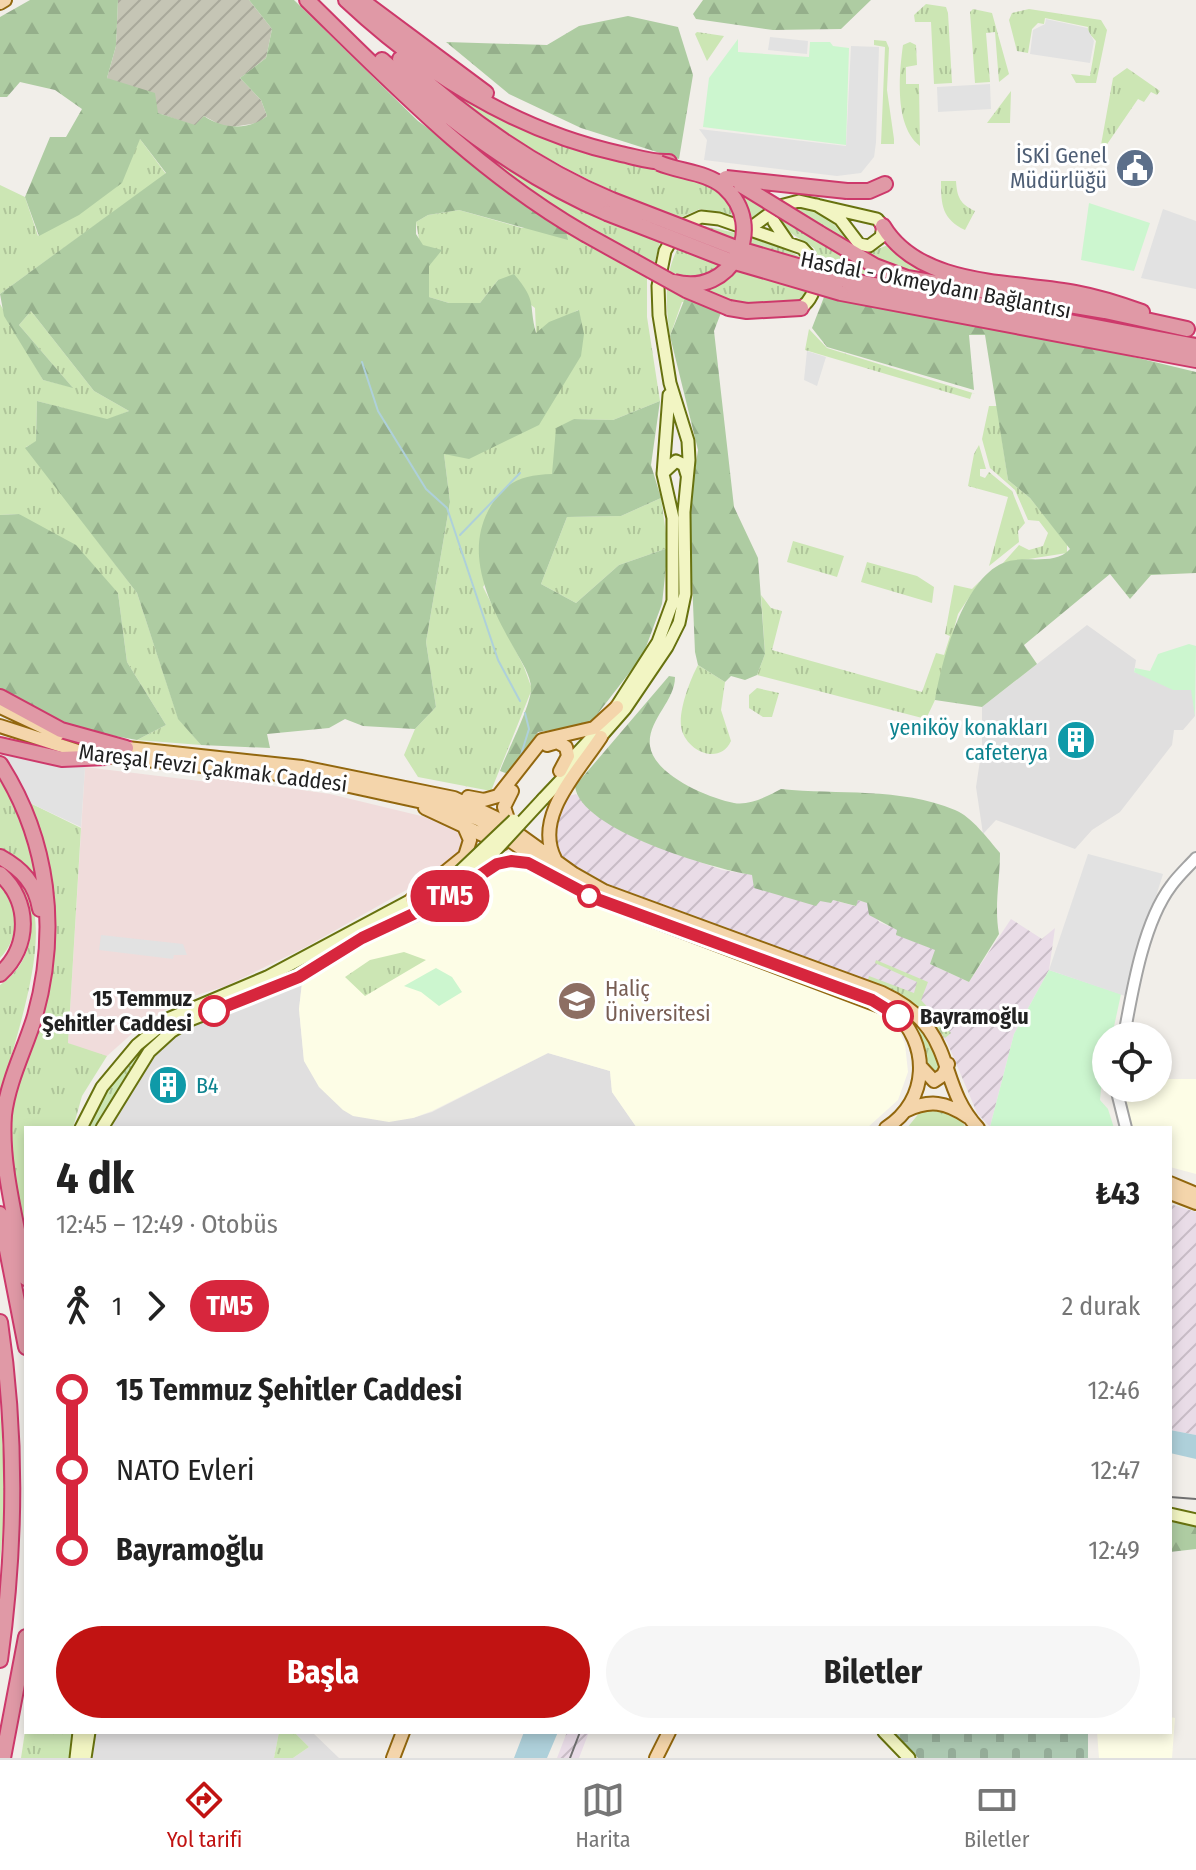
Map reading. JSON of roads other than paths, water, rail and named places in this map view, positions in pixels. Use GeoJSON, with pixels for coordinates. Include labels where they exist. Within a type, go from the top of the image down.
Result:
{"type":"FeatureCollection","features":[{"type":"Feature","properties":{"kind":"highway"},"geometry":{"type":"LineString","coordinates":[[307,0],[469,156],[523,196],[585,234],[729,308],[747,311],[801,308]]}},
{"type":"Feature","properties":{"kind":"highway","name":"Hasdal - Okmeydanı Bağlantısı"},"geometry":{"type":"LineString","coordinates":[[317,0],[396,73],[471,134],[559,191],[736,248],[841,286],[1196,360]]}},
{"type":"Feature","properties":{"kind":"highway","name":"Hasdal - Okmeydanı Bağlantısı"},"geometry":{"type":"LineString","coordinates":[[336,0],[419,76],[491,133],[610,206]]}},
{"type":"Feature","properties":{"kind":"highway"},"geometry":{"type":"LineString","coordinates":[[346,0],[430,70],[542,130],[718,183],[737,204],[744,224],[741,253],[724,273],[703,284],[674,282]]}},
{"type":"Feature","properties":{"kind":"highway"},"geometry":{"type":"LineString","coordinates":[[361,0],[542,130]]}},
{"type":"Feature","properties":{"kind":"highway"},"geometry":{"type":"LineString","coordinates":[[371,0],[407,34]]}},
{"type":"Feature","properties":{"kind":"highway"},"geometry":{"type":"LineString","coordinates":[[659,163],[682,165],[726,178],[847,191],[869,191],[885,184]]}},
{"type":"Feature","properties":{"kind":"highway"},"geometry":{"type":"LineString","coordinates":[[726,178],[855,256],[907,278],[1105,311],[1192,331]]}},
{"type":"Feature","properties":{"kind":"highway"},"geometry":{"type":"LineString","coordinates":[[883,226],[901,247],[945,272],[1092,296],[1192,331]]}},
{"type":"Feature","properties":{"kind":"highway","name":"Hasdal - Okmeydanı Bağlantısı"},"geometry":{"type":"LineString","coordinates":[[841,286],[1196,346]]}},
{"type":"Feature","properties":{"kind":"highway"},"geometry":{"type":"LineString","coordinates":[[0,697],[61,730],[126,748]]}},
{"type":"Feature","properties":{"kind":"highway"},"geometry":{"type":"LineString","coordinates":[[0,745],[62,759],[106,757]]}},
{"type":"Feature","properties":{"kind":"highway"},"geometry":{"type":"LineString","coordinates":[[0,764],[25,809],[41,858],[48,916],[42,985],[3,1118],[4,1150],[24,1266]]}},
{"type":"Feature","properties":{"kind":"highway"},"geometry":{"type":"LineString","coordinates":[[0,857],[24,874],[38,897],[42,922],[42,985]]}},
{"type":"Feature","properties":{"kind":"highway"},"geometry":{"type":"LineString","coordinates":[[0,874],[19,897],[24,922],[17,952],[0,974]]}},
{"type":"Feature","properties":{"kind":"highway"},"geometry":{"type":"LineString","coordinates":[[0,1214],[24,1337]]}},
{"type":"Feature","properties":{"kind":"highway"},"geometry":{"type":"LineString","coordinates":[[0,1322],[14,1473],[10,1576],[0,1660]]}},
{"type":"Feature","properties":{"kind":"highway"},"geometry":{"type":"LineString","coordinates":[[3,1758],[24,1648]]}},
{"type":"Feature","properties":{"kind":"main road"},"geometry":{"type":"LineString","coordinates":[[749,229],[770,221],[789,203],[808,201],[846,215],[877,219],[883,226],[879,240],[869,246],[859,244],[840,219],[817,205]]}},
{"type":"Feature","properties":{"kind":"main road"},"geometry":{"type":"LineString","coordinates":[[853,237],[854,224],[866,216]]}},
{"type":"Feature","properties":{"kind":"main road"},"geometry":{"type":"LineString","coordinates":[[557,862],[548,839],[549,825],[570,780],[625,709],[671,641],[685,594],[684,512],[688,441],[670,383],[658,300],[661,268],[673,234],[684,222],[701,217],[787,241],[808,253],[816,268],[818,289],[815,299],[801,308]]}},
{"type":"Feature","properties":{"kind":"main road"},"geometry":{"type":"LineString","coordinates":[[765,234],[770,221]]}},
{"type":"Feature","properties":{"kind":"main road"},"geometry":{"type":"LineString","coordinates":[[770,221],[787,241]]}},
{"type":"Feature","properties":{"kind":"main road"},"geometry":{"type":"LineString","coordinates":[[670,383],[663,474],[673,518],[671,641]]}},
{"type":"Feature","properties":{"kind":"main road"},"geometry":{"type":"LineString","coordinates":[[663,474],[671,462],[680,462],[688,481]]}},
{"type":"Feature","properties":{"kind":"main road"},"geometry":{"type":"LineString","coordinates":[[539,798],[617,707],[658,642],[673,599]]}},
{"type":"Feature","properties":{"kind":"main road","name":"Mareşal Fevzi Çakmak Caddesi"},"geometry":{"type":"LineString","coordinates":[[0,707],[59,734],[126,748],[302,767],[442,794],[475,806],[604,891],[898,1001],[924,1021],[948,1064],[974,1125]]}},
{"type":"Feature","properties":{"kind":"main road"},"geometry":{"type":"LineString","coordinates":[[442,794],[484,800],[495,798],[542,740],[594,728],[617,707]]}},
{"type":"Feature","properties":{"kind":"main road","name":"Mareşal Fevzi Çakmak Caddesi"},"geometry":{"type":"LineString","coordinates":[[0,726],[65,749],[106,757],[308,777],[436,803],[471,816],[594,898],[886,1006],[904,1021],[914,1037],[921,1067]]}},
{"type":"Feature","properties":{"kind":"main road"},"geometry":{"type":"LineString","coordinates":[[103,1126],[149,1052],[172,1031],[190,1020],[282,985],[456,880],[601,737]]}},
{"type":"Feature","properties":{"kind":"main road"},"geometry":{"type":"LineString","coordinates":[[511,828],[505,813],[506,799],[549,744],[560,743],[566,747],[568,756],[560,771]]}},
{"type":"Feature","properties":{"kind":"main road"},"geometry":{"type":"LineString","coordinates":[[378,791],[463,824],[574,886]]}},
{"type":"Feature","properties":{"kind":"main road"},"geometry":{"type":"LineString","coordinates":[[412,899],[465,856],[470,840],[463,824]]}},
{"type":"Feature","properties":{"kind":"main road"},"geometry":{"type":"LineString","coordinates":[[362,938],[423,910],[497,864],[511,861],[528,863]]}},
{"type":"Feature","properties":{"kind":"main road"},"geometry":{"type":"LineString","coordinates":[[82,1126],[91,1103],[109,1078],[137,1045],[170,1018],[267,977],[412,899],[456,880]]}},
{"type":"Feature","properties":{"kind":"main road"},"geometry":{"type":"LineString","coordinates":[[921,1067],[934,1081],[943,1075],[948,1064]]}},
{"type":"Feature","properties":{"kind":"main road"},"geometry":{"type":"LineString","coordinates":[[888,1126],[905,1111],[916,1092],[921,1067]]}},
{"type":"Feature","properties":{"kind":"main road"},"geometry":{"type":"LineString","coordinates":[[905,1111],[923,1104],[943,1103],[974,1125]]}},
{"type":"Feature","properties":{"kind":"main road"},"geometry":{"type":"LineString","coordinates":[[904,1126],[905,1111]]}},
{"type":"Feature","properties":{"kind":"main road"},"geometry":{"type":"LineString","coordinates":[[1172,1184],[1196,1194]]}},
{"type":"Feature","properties":{"kind":"main road"},"geometry":{"type":"LineString","coordinates":[[1172,1194],[1196,1203]]}},
{"type":"Feature","properties":{"kind":"main road"},"geometry":{"type":"LineString","coordinates":[[1172,1514],[1196,1520]]}},
{"type":"Feature","properties":{"kind":"main road"},"geometry":{"type":"LineString","coordinates":[[76,1758],[79,1734]]}},
{"type":"Feature","properties":{"kind":"main road"},"geometry":{"type":"LineString","coordinates":[[85,1758],[89,1734]]}},
{"type":"Feature","properties":{"kind":"main road"},"geometry":{"type":"LineString","coordinates":[[390,1755],[395,1734]]}},
{"type":"Feature","properties":{"kind":"main road"},"geometry":{"type":"LineString","coordinates":[[390,1755],[402,1734]]}},
{"type":"Feature","properties":{"kind":"main road"},"geometry":{"type":"LineString","coordinates":[[648,1758],[660,1734]]}},
{"type":"Feature","properties":{"kind":"main road"},"geometry":{"type":"LineString","coordinates":[[656,1758],[668,1734]]}},
{"type":"Feature","properties":{"kind":"main road"},"geometry":{"type":"LineString","coordinates":[[886,1734],[909,1758]]}},
{"type":"Feature","properties":{"kind":"street"},"geometry":{"type":"LineString","coordinates":[[1126,1022],[1133,984],[1152,926],[1169,888],[1196,858]]}},
{"type":"Feature","properties":{"kind":"street"},"geometry":{"type":"LineString","coordinates":[[1118,1102],[1123,1126]]}},
{"type":"Feature","properties":{"kind":"water"},"geometry":{"type":"Polygon","coordinates":[[[1172,1430],[1196,1435],[1196,1459],[1172,1453],[1172,1430]]]}},
{"type":"Feature","properties":{"kind":"water"},"geometry":{"type":"Polygon","coordinates":[[[523,1734],[557,1734],[547,1758],[514,1758],[523,1734]]]}},
{"type":"Feature","properties":{"kind":"waterway"},"geometry":{"type":"LineString","coordinates":[[362,362],[378,411],[426,489],[447,508],[498,660],[520,701]]}},
{"type":"Feature","properties":{"kind":"waterway"},"geometry":{"type":"LineString","coordinates":[[460,535],[520,473]]}},
{"type":"Feature","properties":{"kind":"waterway"},"geometry":{"type":"LineString","coordinates":[[520,758],[529,729],[525,713]]}},
{"type":"Feature","properties":{"kind":"tram line"},"geometry":{"type":"LineString","coordinates":[[1172,1497],[1196,1499]]}},
{"type":"Feature","properties":{"kind":"tram line"},"geometry":{"type":"LineString","coordinates":[[570,1758],[579,1734]]}},
{"type":"Feature","properties":{"kind":"place","name":"İSKİ Genel Müdürlüğü"},"geometry":{"type":"Point","coordinates":[1135,168]}},
{"type":"Feature","properties":{"kind":"place","name":"yeniköy konakları cafeterya"},"geometry":{"type":"Point","coordinates":[1076,740]}},
{"type":"Feature","properties":{"kind":"place","name":"Haliç Üniversitesi"},"geometry":{"type":"Point","coordinates":[577,1001]}},
{"type":"Feature","properties":{"kind":"place","name":"15 Temmuz Şehitler Caddesi"},"geometry":{"type":"Point","coordinates":[214,1011]}},
{"type":"Feature","properties":{"kind":"place","name":"Bayramoğlu"},"geometry":{"type":"Point","coordinates":[898,1016]}},
{"type":"Feature","properties":{"kind":"place","name":"B4"},"geometry":{"type":"Point","coordinates":[168,1085]}}]}
